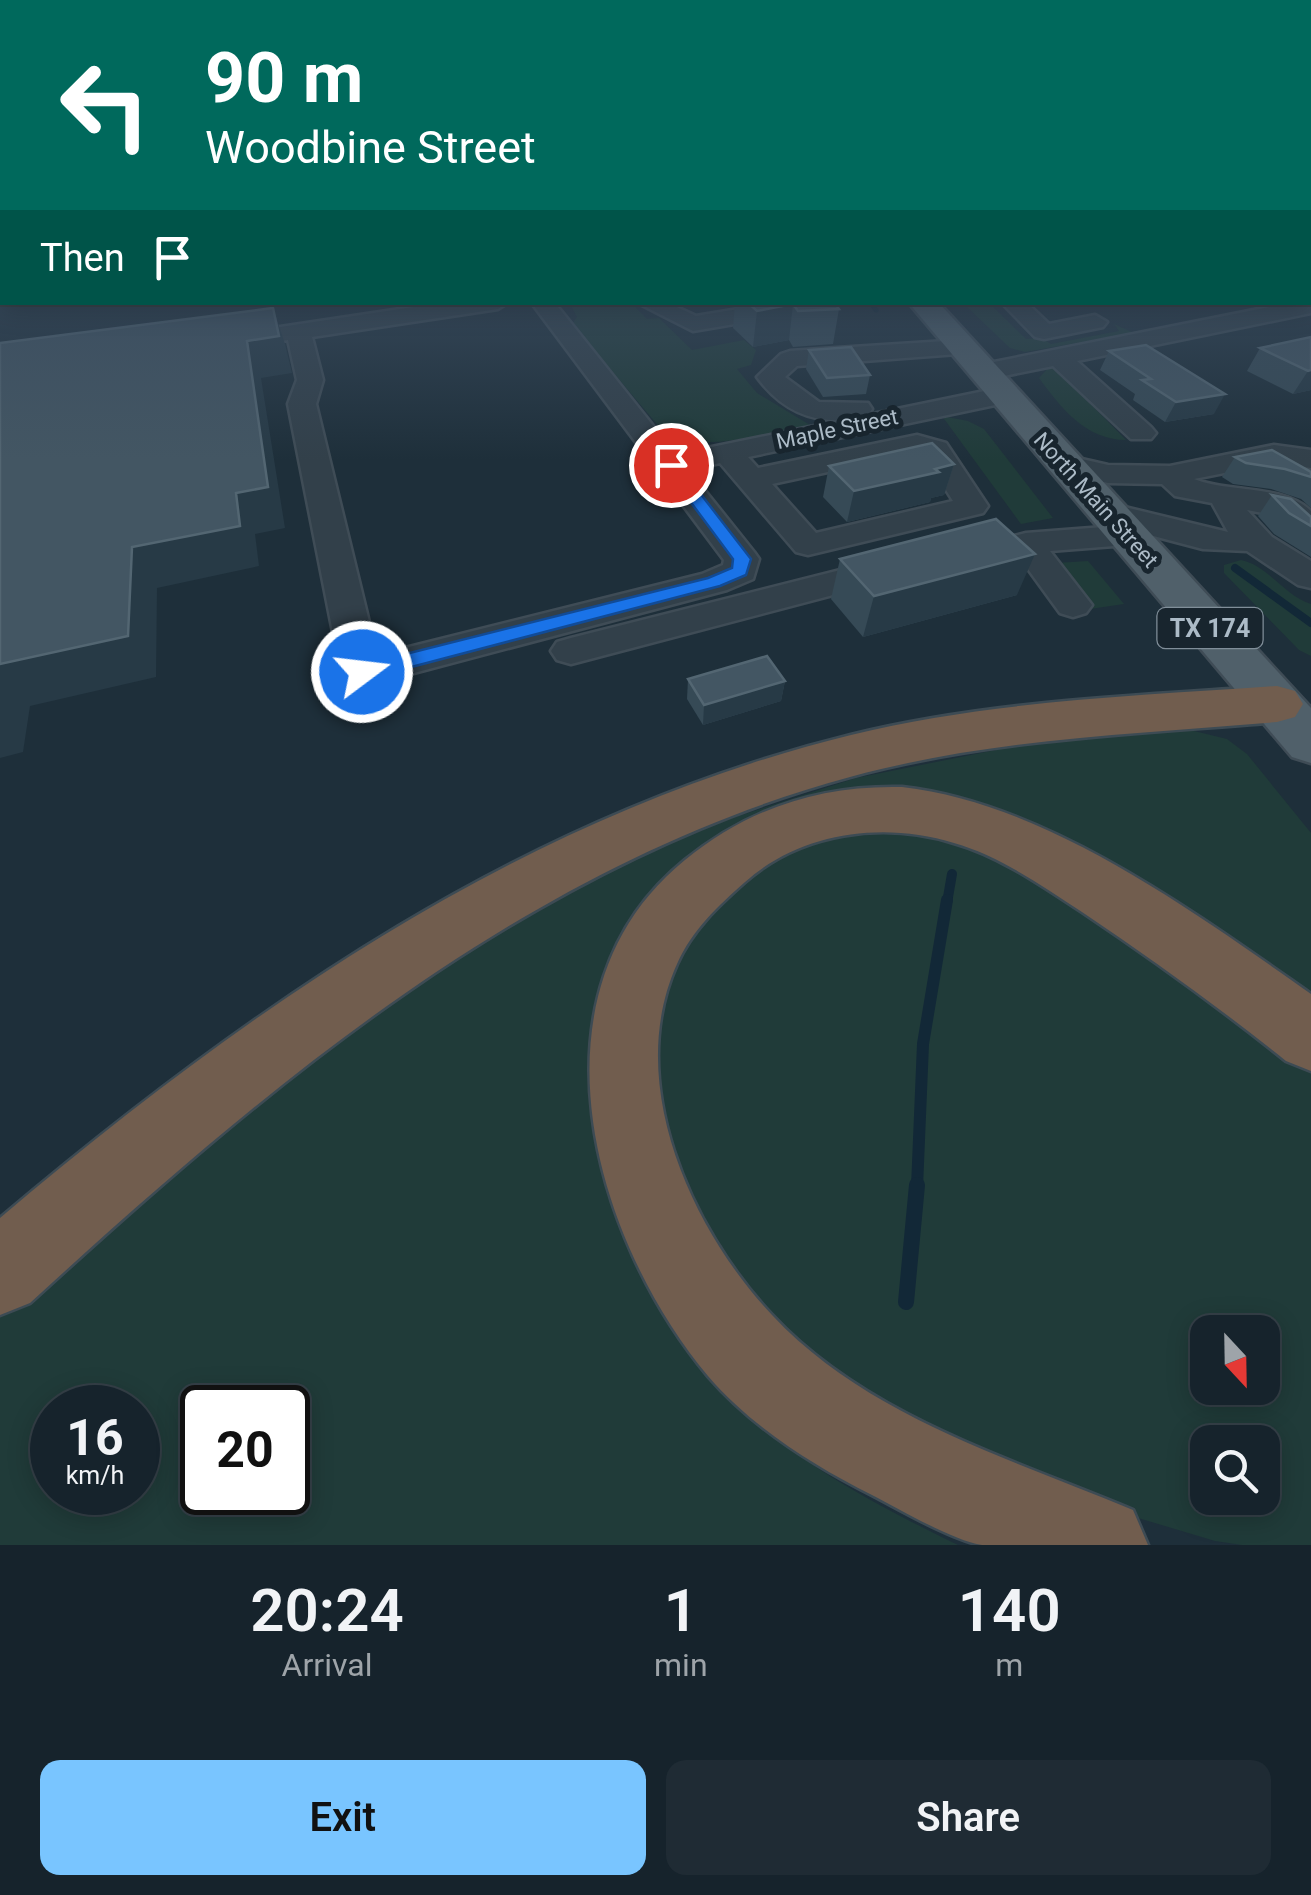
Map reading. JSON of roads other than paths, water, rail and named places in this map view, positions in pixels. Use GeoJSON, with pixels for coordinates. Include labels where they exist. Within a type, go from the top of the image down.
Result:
{"type":"FeatureCollection","features":[{"type":"Feature","properties":{"kind":"highway"},"geometry":{"type":"LineString","coordinates":[[0,1273],[205,1099],[318,1015],[521,885],[691,804],[771,777],[930,738],[1002,728],[1300,715]]}},
{"type":"Feature","properties":{"kind":"highway"},"geometry":{"type":"LineString","coordinates":[[1098,1545],[970,1492],[844,1429],[774,1381],[713,1313],[670,1239],[637,1168],[624,1101],[624,1040],[634,986],[653,939],[682,898],[722,862],[768,831],[822,815],[925,813],[1018,843],[1069,872],[1176,938],[1311,1036]]}},
{"type":"Feature","properties":{"kind":"main road","name":"North Main Street"},"geometry":{"type":"LineString","coordinates":[[934,316],[1180,594],[1300,715]]}},
{"type":"Feature","properties":{"kind":"street"},"geometry":{"type":"LineString","coordinates":[[242,340],[404,316]]}},
{"type":"Feature","properties":{"kind":"street"},"geometry":{"type":"LineString","coordinates":[[304,331],[310,380],[302,404],[362,672],[728,578],[740,571],[742,559],[553,316]]}},
{"type":"Feature","properties":{"kind":"street"},"geometry":{"type":"LineString","coordinates":[[676,316],[693,324],[740,316]]}},
{"type":"Feature","properties":{"kind":"street"},"geometry":{"type":"LineString","coordinates":[[1027,316],[1044,332],[1094,316]]}},
{"type":"Feature","properties":{"kind":"street"},"geometry":{"type":"LineString","coordinates":[[1123,316],[1159,337]]}},
{"type":"Feature","properties":{"kind":"street"},"geometry":{"type":"LineString","coordinates":[[727,452],[808,545],[972,506],[935,450],[918,444],[882,415],[831,414],[796,404],[770,377],[790,358],[983,371],[1262,316]]}},
{"type":"Feature","properties":{"kind":"street"},"geometry":{"type":"LineString","coordinates":[[1058,357],[1140,433]]}},
{"type":"Feature","properties":{"kind":"street"},"geometry":{"type":"LineString","coordinates":[[913,364],[870,367],[882,415],[861,466],[816,476],[797,514],[803,522],[818,528],[836,529],[966,498]]}},
{"type":"Feature","properties":{"kind":"street","name":"Maple Street"},"geometry":{"type":"LineString","coordinates":[[671,465],[882,415],[983,371]]}},
{"type":"Feature","properties":{"kind":"street"},"geometry":{"type":"LineString","coordinates":[[750,479],[882,415]]}},
{"type":"Feature","properties":{"kind":"street"},"geometry":{"type":"LineString","coordinates":[[1073,604],[1009,543],[1110,516],[1178,482],[1274,454],[1311,459]]}},
{"type":"Feature","properties":{"kind":"street"},"geometry":{"type":"LineString","coordinates":[[1064,464],[1108,474],[1178,482],[1228,499],[1284,526],[1311,577]]}},
{"type":"Feature","properties":{"kind":"street"},"geometry":{"type":"LineString","coordinates":[[1228,499],[1311,475]]}},
{"type":"Feature","properties":{"kind":"street"},"geometry":{"type":"LineString","coordinates":[[1228,499],[1232,520],[1284,526]]}},
{"type":"Feature","properties":{"kind":"street"},"geometry":{"type":"LineString","coordinates":[[1110,516],[1203,538],[1284,526]]}},
{"type":"Feature","properties":{"kind":"street"},"geometry":{"type":"LineString","coordinates":[[1180,594],[1198,566],[1284,526]]}},
{"type":"Feature","properties":{"kind":"street"},"geometry":{"type":"LineString","coordinates":[[571,651],[925,559]]}},
{"type":"Feature","properties":{"kind":"waterway"},"geometry":{"type":"LineString","coordinates":[[1235,568],[1311,623]]}},
{"type":"Feature","properties":{"kind":"waterway"},"geometry":{"type":"LineString","coordinates":[[947,903],[952,874]]}},
{"type":"Feature","properties":{"kind":"waterway"},"geometry":{"type":"LineString","coordinates":[[917,1187],[923,1044],[947,900]]}},
{"type":"Feature","properties":{"kind":"waterway"},"geometry":{"type":"LineString","coordinates":[[906,1302],[917,1185]]}}]}
